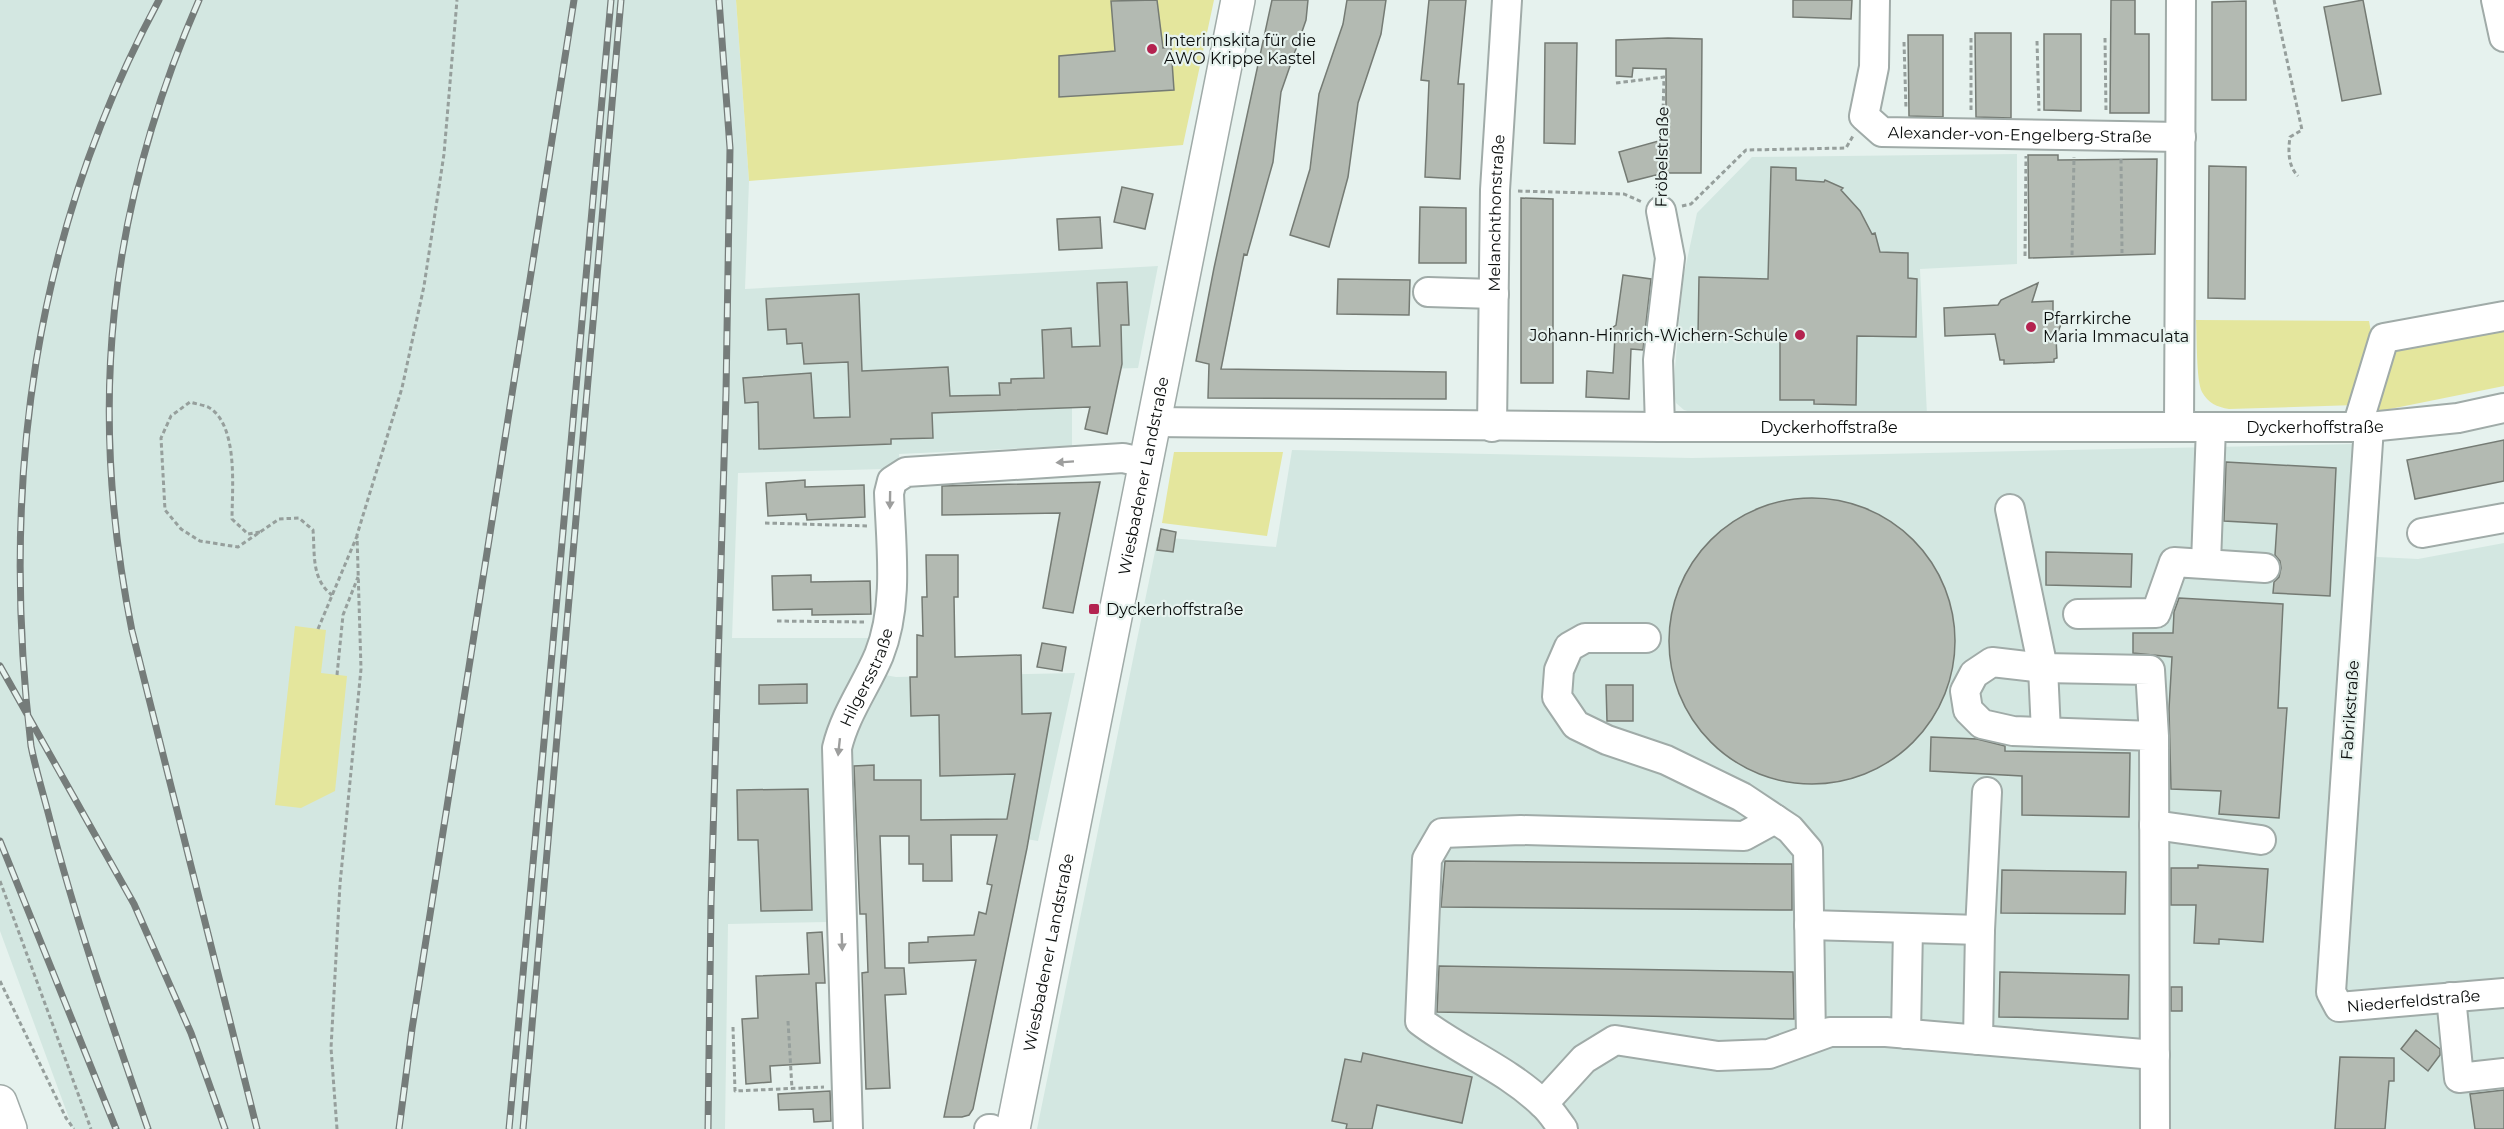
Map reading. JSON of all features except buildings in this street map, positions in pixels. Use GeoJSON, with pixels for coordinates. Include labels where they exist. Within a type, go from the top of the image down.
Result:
{"type":"FeatureCollection","features":[{"type":"Feature","properties":{"kind":"main road","name":"Wiesbadener Landstraße"},"geometry":{"type":"LineString","coordinates":[[1013,1129],[1238,0]]}},
{"type":"Feature","properties":{"kind":"main road"},"geometry":{"type":"LineString","coordinates":[[0,1102],[10,1129]]}},
{"type":"Feature","properties":{"kind":"street","name":"Melanchthonstraße"},"geometry":{"type":"LineString","coordinates":[[1492,426],[1495,190],[1507,0]]}},
{"type":"Feature","properties":{"kind":"street"},"geometry":{"type":"LineString","coordinates":[[1864,116],[1874,67],[1875,0]]}},
{"type":"Feature","properties":{"kind":"street"},"geometry":{"type":"LineString","coordinates":[[2179,427],[2181,0]]}},
{"type":"Feature","properties":{"kind":"street"},"geometry":{"type":"LineString","coordinates":[[2496,0],[2504,37]]}},
{"type":"Feature","properties":{"kind":"street","name":"Alexander-von-Engelberg-Straße"},"geometry":{"type":"LineString","coordinates":[[1864,116],[1882,132],[2181,137]]}},
{"type":"Feature","properties":{"kind":"street","name":"Fröbelstraße"},"geometry":{"type":"LineString","coordinates":[[1660,428],[1658,360],[1670,258],[1661,211]]}},
{"type":"Feature","properties":{"kind":"street"},"geometry":{"type":"LineString","coordinates":[[1428,292],[1494,294]]}},
{"type":"Feature","properties":{"kind":"street","name":"Fabrikstraße"},"geometry":{"type":"LineString","coordinates":[[2331,992],[2363,427],[2384,338],[2504,316]]}},
{"type":"Feature","properties":{"kind":"street","name":"Dyckerhoffstraße"},"geometry":{"type":"LineString","coordinates":[[1153,422],[1660,428],[2363,427],[2458,418],[2504,408]]}},
{"type":"Feature","properties":{"kind":"street"},"geometry":{"type":"LineString","coordinates":[[2206,563],[2211,427]]}},
{"type":"Feature","properties":{"kind":"street","name":"Hilgersstraße"},"geometry":{"type":"LineString","coordinates":[[848,1129],[837,747],[840,733],[879,654],[888,623],[892,574],[889,494],[892,481],[906,472],[1123,458],[1146,463]]}},
{"type":"Feature","properties":{"kind":"street"},"geometry":{"type":"LineString","coordinates":[[2010,509],[2043,668],[2046,732]]}},
{"type":"Feature","properties":{"kind":"street"},"geometry":{"type":"LineString","coordinates":[[2422,533],[2504,518]]}},
{"type":"Feature","properties":{"kind":"street"},"geometry":{"type":"LineString","coordinates":[[2078,614],[2156,613],[2174,562],[2265,568]]}},
{"type":"Feature","properties":{"kind":"street"},"geometry":{"type":"LineString","coordinates":[[1646,638],[1585,638],[1569,647],[1559,670],[1557,697],[1576,725],[1607,740],[1666,760],[1743,797],[1790,829],[1808,850],[1811,1038]]}},
{"type":"Feature","properties":{"kind":"street"},"geometry":{"type":"LineString","coordinates":[[2154,736],[2013,731],[1982,724],[1968,710],[1965,691],[1974,674],[1992,662],[2043,668],[2150,670],[2154,736],[2156,1129]]}},
{"type":"Feature","properties":{"kind":"street"},"geometry":{"type":"LineString","coordinates":[[1978,1040],[1980,930],[1987,792]]}},
{"type":"Feature","properties":{"kind":"street"},"geometry":{"type":"LineString","coordinates":[[1563,1129],[1544,1104],[1497,1068],[1446,1041],[1420,1021],[1427,859],[1442,833],[1521,830],[1744,836],[1775,819]]}},
{"type":"Feature","properties":{"kind":"street"},"geometry":{"type":"LineString","coordinates":[[2154,825],[2261,840]]}},
{"type":"Feature","properties":{"kind":"street"},"geometry":{"type":"LineString","coordinates":[[1809,925],[1980,930]]}},
{"type":"Feature","properties":{"kind":"street"},"geometry":{"type":"LineString","coordinates":[[1906,1034],[1908,928]]}},
{"type":"Feature","properties":{"kind":"street","name":"Niederfeldstraße"},"geometry":{"type":"LineString","coordinates":[[2331,992],[2339,1007],[2504,993]]}},
{"type":"Feature","properties":{"kind":"street"},"geometry":{"type":"LineString","coordinates":[[2451,997],[2459,1078],[2504,1073]]}},
{"type":"Feature","properties":{"kind":"street"},"geometry":{"type":"LineString","coordinates":[[1544,1104],[1584,1059],[1615,1040],[1718,1056],[1769,1054],[1830,1032],[1906,1034],[2155,1055]]}},
{"type":"Feature","properties":{"kind":"path"},"geometry":{"type":"LineString","coordinates":[[318,629],[357,535],[402,388],[424,286],[444,154],[457,0]]}},
{"type":"Feature","properties":{"kind":"path"},"geometry":{"type":"LineString","coordinates":[[2274,0],[2302,130],[2290,137],[2289,144],[2291,168],[2298,176]]}},
{"type":"Feature","properties":{"kind":"path"},"geometry":{"type":"LineString","coordinates":[[1971,38],[1971,133]]}},
{"type":"Feature","properties":{"kind":"path"},"geometry":{"type":"LineString","coordinates":[[2105,38],[2121,253]]}},
{"type":"Feature","properties":{"kind":"path"},"geometry":{"type":"LineString","coordinates":[[2025,256],[2037,41]]}},
{"type":"Feature","properties":{"kind":"path"},"geometry":{"type":"LineString","coordinates":[[1904,42],[1906,132]]}},
{"type":"Feature","properties":{"kind":"path","name":"Fröbelstraße"},"geometry":{"type":"LineString","coordinates":[[1616,83],[1664,77],[1661,211]]}},
{"type":"Feature","properties":{"kind":"path"},"geometry":{"type":"LineString","coordinates":[[1495,190],[1624,194],[1661,211],[1691,204],[1746,150],[1846,148],[1864,116]]}},
{"type":"Feature","properties":{"kind":"path"},"geometry":{"type":"LineString","coordinates":[[2072,255],[2074,135]]}},
{"type":"Feature","properties":{"kind":"path"},"geometry":{"type":"LineString","coordinates":[[260,532],[248,534],[231,519],[233,463],[226,428],[210,408],[190,402],[171,416],[162,438],[165,510],[182,529],[200,541],[238,547],[260,532],[279,519],[299,518],[313,530],[316,573],[321,587],[332,595]]}},
{"type":"Feature","properties":{"kind":"path"},"geometry":{"type":"LineString","coordinates":[[765,523],[890,527]]}},
{"type":"Feature","properties":{"kind":"path"},"geometry":{"type":"LineString","coordinates":[[337,1129],[330,1048],[340,884],[361,669],[357,535]]}},
{"type":"Feature","properties":{"kind":"path"},"geometry":{"type":"LineString","coordinates":[[337,675],[343,615],[359,575]]}},
{"type":"Feature","properties":{"kind":"path"},"geometry":{"type":"LineString","coordinates":[[777,621],[888,623]]}},
{"type":"Feature","properties":{"kind":"path"},"geometry":{"type":"LineString","coordinates":[[0,881],[91,1129]]}},
{"type":"Feature","properties":{"kind":"path"},"geometry":{"type":"LineString","coordinates":[[0,981],[66,1118],[74,1129]]}},
{"type":"Feature","properties":{"kind":"path"},"geometry":{"type":"LineString","coordinates":[[788,1021],[792,1089]]}},
{"type":"Feature","properties":{"kind":"path"},"geometry":{"type":"LineString","coordinates":[[733,1028],[735,1091],[846,1085]]}},
{"type":"Feature","properties":{"kind":"shaded area"},"geometry":{"type":"Polygon","coordinates":[[[0,0],[736,0],[749,181],[745,289],[1158,266],[1138,368],[1072,370],[1072,446],[899,454],[900,468],[738,473],[732,638],[899,638],[885,675],[896,677],[1075,673],[1038,841],[1002,835],[827,838],[828,922],[728,924],[725,1129],[73,1129],[0,931],[0,0]]]}},
{"type":"Feature","properties":{"kind":"shaded area","name":"Johann-Hinrich-Wichern-Schule"},"geometry":{"type":"Polygon","coordinates":[[[2017,154],[2017,264],[1920,269],[1927,415],[1698,414],[1684,410],[1676,403],[1673,390],[1683,279],[1697,213],[1752,157],[2017,154]]]}},
{"type":"Feature","properties":{"kind":"shaded area"},"geometry":{"type":"Polygon","coordinates":[[[2357,444],[2354,552],[2378,557],[2418,559],[2504,543],[2504,1129],[1037,1129],[1158,537],[1276,547],[1292,450],[1692,458],[2357,444]]]}},
{"type":"Feature","properties":{"kind":"green space"},"geometry":{"type":"Polygon","coordinates":[[[736,0],[1214,0],[1183,145],[749,181],[736,0]]]}},
{"type":"Feature","properties":{"kind":"green space"},"geometry":{"type":"Polygon","coordinates":[[[2196,320],[2369,321],[2374,348],[2356,405],[2229,409],[2213,404],[2204,396],[2200,386],[2196,320]]]}},
{"type":"Feature","properties":{"kind":"green space"},"geometry":{"type":"Polygon","coordinates":[[[2504,323],[2504,386],[2375,412],[2365,411],[2398,346],[2504,323]]]}},
{"type":"Feature","properties":{"kind":"green space"},"geometry":{"type":"Polygon","coordinates":[[[1174,452],[1283,452],[1267,536],[1162,523],[1174,452]]]}},
{"type":"Feature","properties":{"kind":"green space"},"geometry":{"type":"Polygon","coordinates":[[[295,626],[326,630],[321,673],[347,676],[335,791],[301,808],[275,805],[295,626]]]}},
{"type":"Feature","properties":{"kind":"railway"},"geometry":{"type":"LineString","coordinates":[[148,1129],[84,937],[31,746],[22,648],[20,551],[25,456],[36,362],[55,269],[81,178],[116,88],[159,0]]}},
{"type":"Feature","properties":{"kind":"railway"},"geometry":{"type":"LineString","coordinates":[[199,0],[168,78],[144,155],[126,232],[114,310],[109,388],[111,467],[118,548],[132,631],[257,1129]]}},
{"type":"Feature","properties":{"kind":"railway"},"geometry":{"type":"LineString","coordinates":[[399,1129],[412,1029],[574,0]]}},
{"type":"Feature","properties":{"kind":"railway"},"geometry":{"type":"LineString","coordinates":[[509,1129],[611,0]]}},
{"type":"Feature","properties":{"kind":"railway"},"geometry":{"type":"LineString","coordinates":[[523,1129],[621,0]]}},
{"type":"Feature","properties":{"kind":"railway"},"geometry":{"type":"LineString","coordinates":[[708,1129],[711,903],[726,393],[730,148],[719,0]]}},
{"type":"Feature","properties":{"kind":"railway"},"geometry":{"type":"LineString","coordinates":[[0,666],[134,904],[191,1033],[225,1129]]}},
{"type":"Feature","properties":{"kind":"railway"},"geometry":{"type":"LineString","coordinates":[[0,841],[116,1129]]}},
{"type":"Feature","properties":{"kind":"place","name":"Interimskita für die AWO Krippe Kastel"},"geometry":{"type":"Point","coordinates":[1152,49]}},
{"type":"Feature","properties":{"kind":"place","name":"Pfarrkirche Maria Immaculata"},"geometry":{"type":"Point","coordinates":[2031,327]}},
{"type":"Feature","properties":{"kind":"place","name":"Johann-Hinrich-Wichern-Schule"},"geometry":{"type":"Point","coordinates":[1800,335]}},
{"type":"Feature","properties":{"kind":"place","name":"Dyckerhoffstraße"},"geometry":{"type":"Point","coordinates":[1094,609]}}]}
